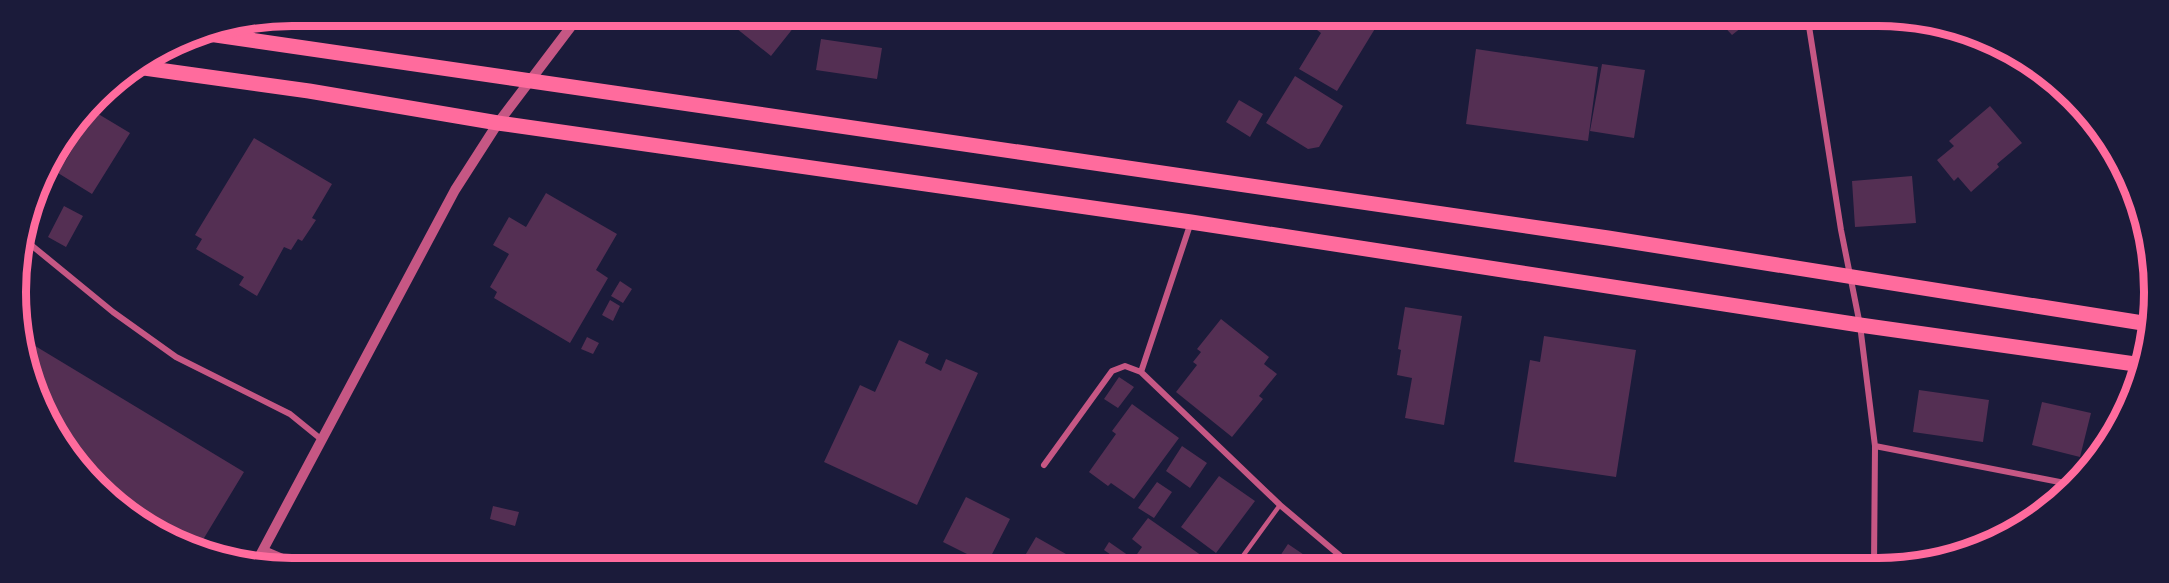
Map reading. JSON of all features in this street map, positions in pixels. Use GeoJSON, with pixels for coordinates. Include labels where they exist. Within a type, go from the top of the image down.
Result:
{"type":"FeatureCollection","features":[{"type":"Feature","properties":{"kind":"main road"},"geometry":{"type":"LineString","coordinates":[[221,36],[1608,237],[2141,323]]}},
{"type":"Feature","properties":{"kind":"main road"},"geometry":{"type":"LineString","coordinates":[[147,68],[309,91],[498,123],[1191,222],[1860,325],[2133,364]]}},
{"type":"Feature","properties":{"kind":"street"},"geometry":{"type":"LineString","coordinates":[[260,555],[455,190],[498,123],[571,26]]}},
{"type":"Feature","properties":{"kind":"street"},"geometry":{"type":"LineString","coordinates":[[1809,26],[1841,230],[1860,325],[1875,446],[1874,558]]}},
{"type":"Feature","properties":{"kind":"street"},"geometry":{"type":"LineString","coordinates":[[1141,372],[1191,222]]}},
{"type":"Feature","properties":{"kind":"street"},"geometry":{"type":"LineString","coordinates":[[30,244],[113,312],[176,357],[290,414],[322,441]]}},
{"type":"Feature","properties":{"kind":"street"},"geometry":{"type":"LineString","coordinates":[[1044,465],[1112,371],[1125,366],[1141,372],[1280,505],[1343,558]]}},
{"type":"Feature","properties":{"kind":"street"},"geometry":{"type":"LineString","coordinates":[[1875,446],[2063,483]]}},
{"type":"Feature","properties":{"kind":"street"},"geometry":{"type":"LineString","coordinates":[[264,549],[284,558]]}},
{"type":"Feature","properties":{"kind":"lane"},"geometry":{"type":"LineString","coordinates":[[1241,558],[1280,505]]}},
{"type":"Feature","properties":{"kind":"building"},"geometry":{"type":"Polygon","coordinates":[[[734,26],[795,26],[771,56],[734,26]]]}},
{"type":"Feature","properties":{"kind":"building"},"geometry":{"type":"Polygon","coordinates":[[[1319,26],[1376,27],[1337,91],[1299,69],[1321,33],[1317,30],[1319,26]]]}},
{"type":"Feature","properties":{"kind":"building"},"geometry":{"type":"Polygon","coordinates":[[[1724,26],[1743,26],[1732,35],[1724,26]]]}},
{"type":"Feature","properties":{"kind":"building"},"geometry":{"type":"Polygon","coordinates":[[[821,39],[882,48],[877,79],[816,70],[821,39]]]}},
{"type":"Feature","properties":{"kind":"building"},"geometry":{"type":"Polygon","coordinates":[[[1476,49],[1598,67],[1588,141],[1466,124],[1476,49]]]}},
{"type":"Feature","properties":{"kind":"building"},"geometry":{"type":"Polygon","coordinates":[[[1602,64],[1645,70],[1634,138],[1590,131],[1602,64]]]}},
{"type":"Feature","properties":{"kind":"building"},"geometry":{"type":"Polygon","coordinates":[[[1295,76],[1343,106],[1319,147],[1308,149],[1266,123],[1295,76]]]}},
{"type":"Feature","properties":{"kind":"building"},"geometry":{"type":"Polygon","coordinates":[[[1239,100],[1263,114],[1250,137],[1226,122],[1239,100]]]}},
{"type":"Feature","properties":{"kind":"building"},"geometry":{"type":"Polygon","coordinates":[[[1990,106],[2022,143],[1997,164],[1999,167],[1971,192],[1958,177],[1954,181],[1937,160],[1954,146],[1949,141],[1990,106]]]}},
{"type":"Feature","properties":{"kind":"building"},"geometry":{"type":"Polygon","coordinates":[[[95,112],[130,133],[92,194],[58,173],[72,150],[68,148],[95,112]]]}},
{"type":"Feature","properties":{"kind":"building"},"geometry":{"type":"Polygon","coordinates":[[[254,138],[332,184],[312,218],[316,220],[302,241],[298,239],[291,250],[284,247],[257,296],[239,285],[244,277],[196,249],[202,239],[195,235],[254,138]]]}},
{"type":"Feature","properties":{"kind":"building"},"geometry":{"type":"Polygon","coordinates":[[[1912,176],[1916,223],[1855,227],[1852,181],[1912,176]]]}},
{"type":"Feature","properties":{"kind":"building"},"geometry":{"type":"Polygon","coordinates":[[[546,193],[617,234],[596,270],[608,278],[570,343],[494,298],[497,292],[490,287],[509,254],[493,245],[509,217],[526,227],[546,193]]]}},
{"type":"Feature","properties":{"kind":"building"},"geometry":{"type":"Polygon","coordinates":[[[64,206],[83,216],[66,247],[48,237],[64,206]]]}},
{"type":"Feature","properties":{"kind":"building"},"geometry":{"type":"Polygon","coordinates":[[[620,281],[632,289],[623,303],[611,296],[620,281]]]}},
{"type":"Feature","properties":{"kind":"building"},"geometry":{"type":"Polygon","coordinates":[[[610,300],[620,306],[613,321],[602,315],[610,300]]]}},
{"type":"Feature","properties":{"kind":"building"},"geometry":{"type":"Polygon","coordinates":[[[1405,307],[1462,316],[1444,425],[1405,418],[1412,378],[1397,375],[1401,350],[1398,349],[1405,307]]]}},
{"type":"Feature","properties":{"kind":"building"},"geometry":{"type":"Polygon","coordinates":[[[1221,319],[1269,357],[1264,364],[1277,374],[1259,396],[1263,399],[1232,437],[1176,392],[1197,365],[1193,362],[1201,352],[1197,349],[1221,319]]]}},
{"type":"Feature","properties":{"kind":"building"},"geometry":{"type":"Polygon","coordinates":[[[1544,336],[1636,350],[1616,477],[1514,462],[1530,360],[1540,362],[1544,336]]]}},
{"type":"Feature","properties":{"kind":"building"},"geometry":{"type":"Polygon","coordinates":[[[587,337],[599,343],[593,354],[581,349],[587,337]]]}},
{"type":"Feature","properties":{"kind":"building"},"geometry":{"type":"Polygon","coordinates":[[[899,340],[929,354],[925,363],[941,371],[946,359],[978,373],[917,505],[824,462],[860,385],[875,392],[899,340]]]}},
{"type":"Feature","properties":{"kind":"building"},"geometry":{"type":"Polygon","coordinates":[[[31,344],[244,472],[202,541],[158,522],[130,503],[103,480],[70,439],[46,393],[31,344]]]}},
{"type":"Feature","properties":{"kind":"building"},"geometry":{"type":"Polygon","coordinates":[[[1119,377],[1134,387],[1118,408],[1104,399],[1119,377]]]}},
{"type":"Feature","properties":{"kind":"building"},"geometry":{"type":"Polygon","coordinates":[[[1919,390],[1989,400],[1983,442],[1913,432],[1919,390]]]}},
{"type":"Feature","properties":{"kind":"building"},"geometry":{"type":"Polygon","coordinates":[[[2042,402],[2091,413],[2080,457],[2032,445],[2042,402]]]}},
{"type":"Feature","properties":{"kind":"building"},"geometry":{"type":"Polygon","coordinates":[[[1132,404],[1179,438],[1134,499],[1111,483],[1108,486],[1089,472],[1116,434],[1112,431],[1132,404]]]}},
{"type":"Feature","properties":{"kind":"building"},"geometry":{"type":"Polygon","coordinates":[[[1182,446],[1207,463],[1190,488],[1166,471],[1182,446]]]}},
{"type":"Feature","properties":{"kind":"building"},"geometry":{"type":"Polygon","coordinates":[[[1219,476],[1255,501],[1216,553],[1181,527],[1219,476]]]}},
{"type":"Feature","properties":{"kind":"building"},"geometry":{"type":"Polygon","coordinates":[[[1157,482],[1172,492],[1154,518],[1138,508],[1157,482]]]}},
{"type":"Feature","properties":{"kind":"building"},"geometry":{"type":"Polygon","coordinates":[[[966,497],[1010,519],[990,558],[975,558],[943,542],[966,497]]]}},
{"type":"Feature","properties":{"kind":"building"},"geometry":{"type":"Polygon","coordinates":[[[493,506],[519,512],[515,526],[490,519],[493,506]]]}},
{"type":"Feature","properties":{"kind":"building"},"geometry":{"type":"Polygon","coordinates":[[[1148,518],[1205,558],[1134,558],[1142,547],[1132,539],[1148,518]]]}},
{"type":"Feature","properties":{"kind":"building"},"geometry":{"type":"Polygon","coordinates":[[[1036,537],[1073,558],[1024,558],[1036,537]]]}},
{"type":"Feature","properties":{"kind":"building"},"geometry":{"type":"Polygon","coordinates":[[[1109,542],[1132,558],[1115,558],[1104,550],[1109,542]]]}},
{"type":"Feature","properties":{"kind":"building"},"geometry":{"type":"Polygon","coordinates":[[[1288,544],[1309,558],[1279,558],[1288,544]]]}},
{"type":"Feature","properties":{"kind":"building"},"geometry":{"type":"Polygon","coordinates":[[[1767,554],[1796,558],[1766,558],[1767,554]]]}}]}
